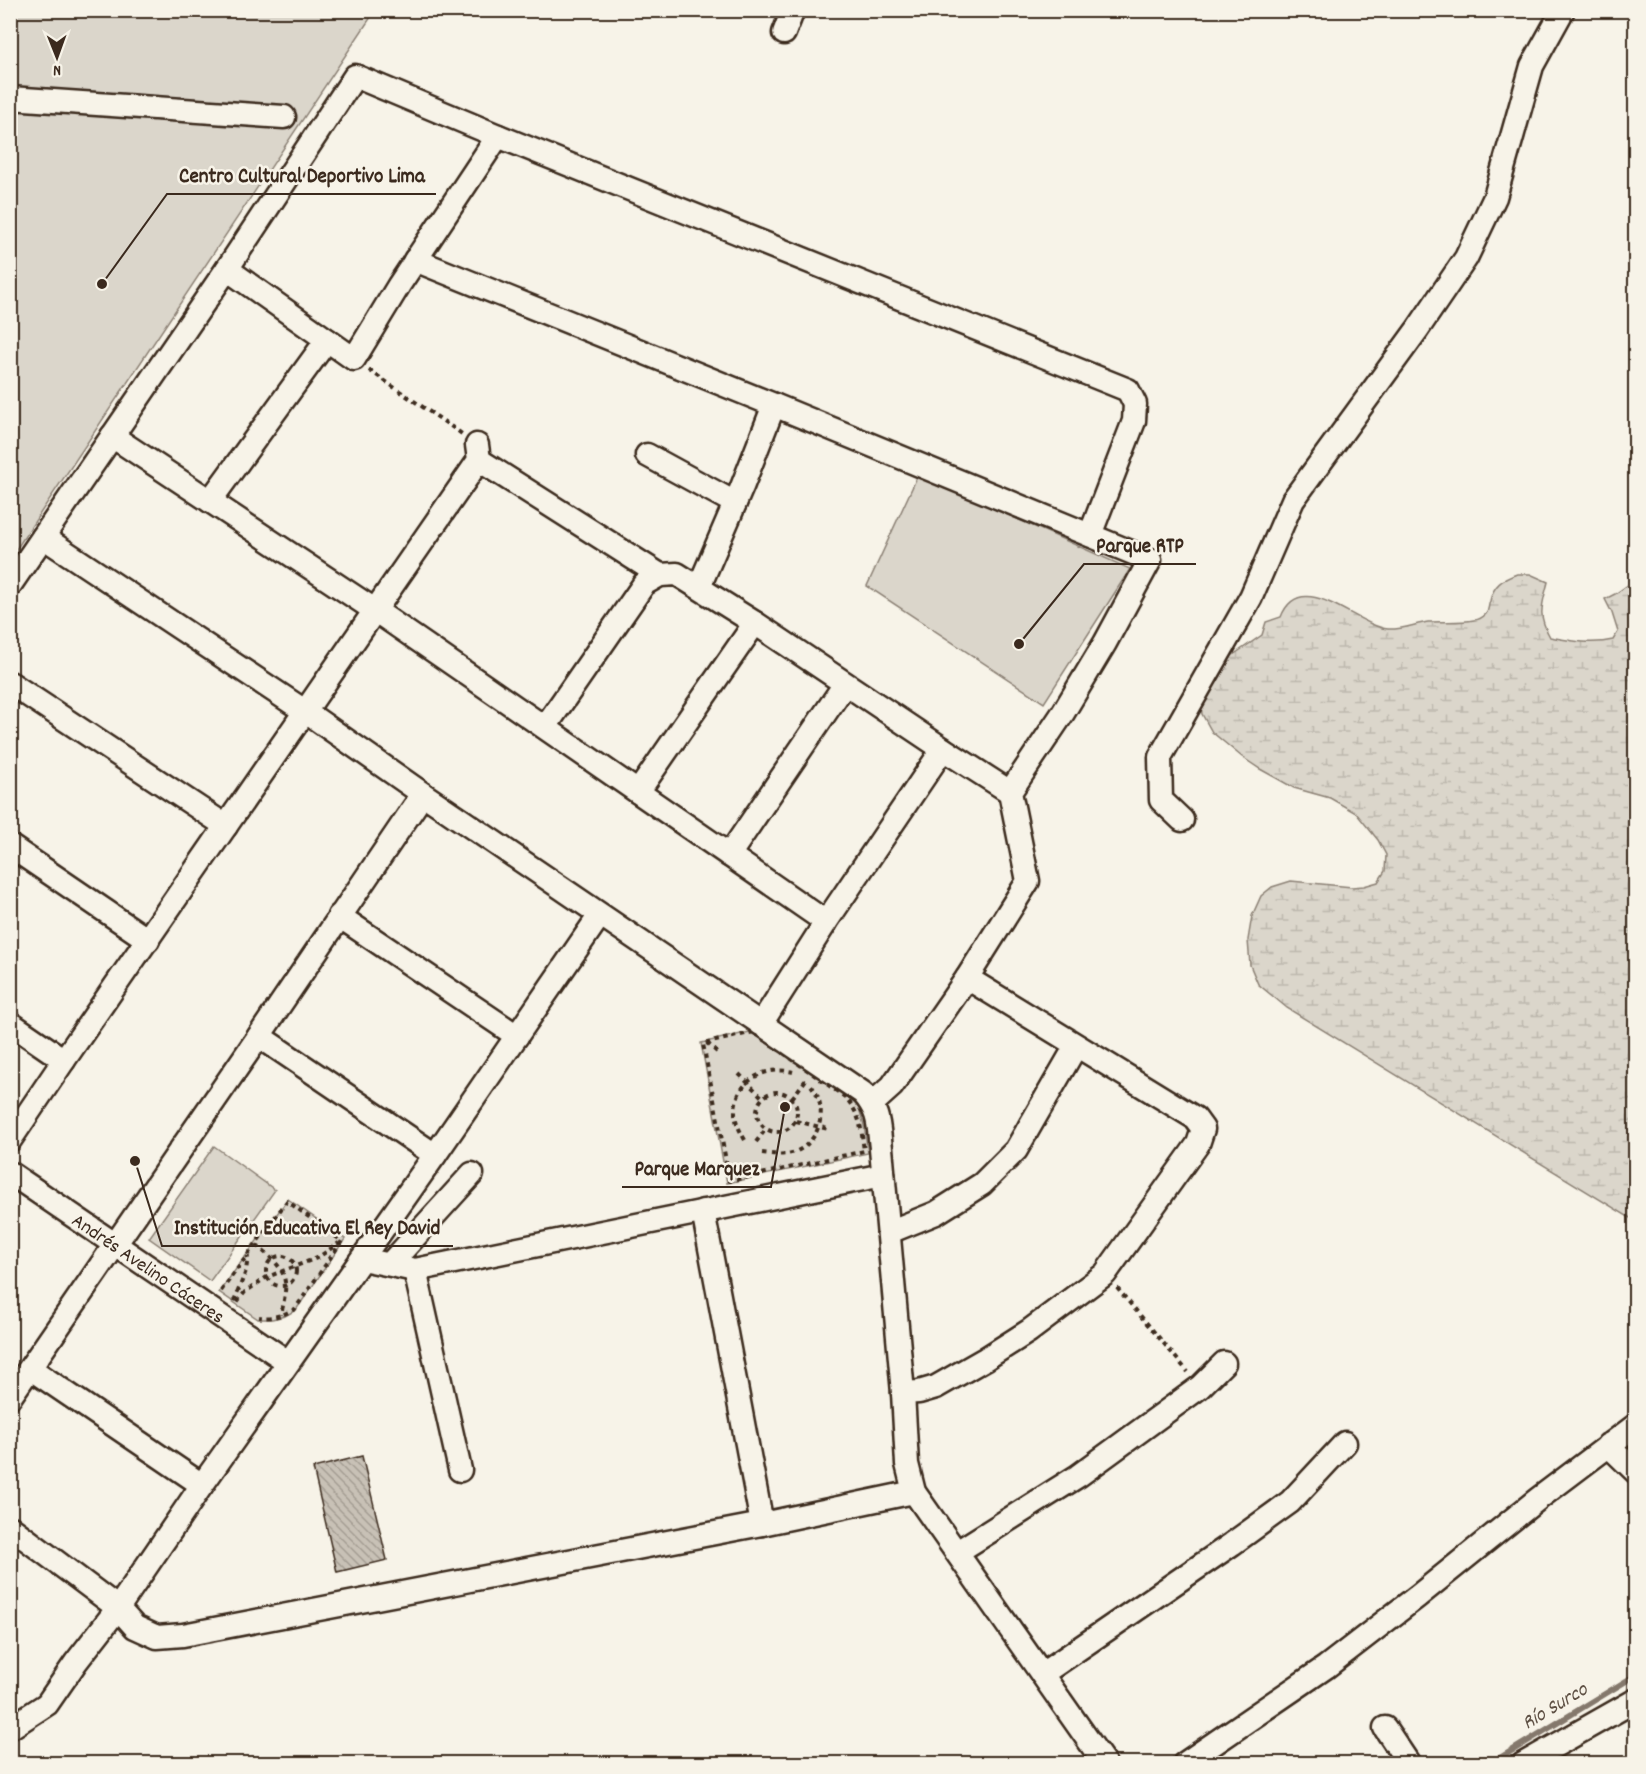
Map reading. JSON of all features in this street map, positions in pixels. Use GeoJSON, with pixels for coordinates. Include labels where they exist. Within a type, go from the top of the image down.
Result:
{"type":"FeatureCollection","features":[{"type":"Feature","properties":{"kind":"street"},"geometry":{"type":"LineString","coordinates":[[784,33],[794,10]]}},
{"type":"Feature","properties":{"kind":"street"},"geometry":{"type":"LineString","coordinates":[[1182,820],[1161,800],[1160,757],[1251,597],[1293,500],[1417,330],[1466,258],[1495,197],[1532,66],[1563,10]]}},
{"type":"Feature","properties":{"kind":"street"},"geometry":{"type":"LineString","coordinates":[[10,585],[227,269],[355,76],[1128,390],[1135,404],[1134,421],[1090,535]]}},
{"type":"Feature","properties":{"kind":"street"},"geometry":{"type":"LineString","coordinates":[[10,98],[284,117]]}},
{"type":"Feature","properties":{"kind":"street"},"geometry":{"type":"LineString","coordinates":[[227,269],[354,359],[415,260],[498,136]]}},
{"type":"Feature","properties":{"kind":"street"},"geometry":{"type":"LineString","coordinates":[[415,260],[1150,560],[1105,643],[1063,713],[1010,792],[1028,881],[968,978],[892,1086],[872,1104]]}},
{"type":"Feature","properties":{"kind":"street"},"geometry":{"type":"LineString","coordinates":[[210,501],[327,340]]}},
{"type":"Feature","properties":{"kind":"street"},"geometry":{"type":"LineString","coordinates":[[699,587],[774,405]]}},
{"type":"Feature","properties":{"kind":"street"},"geometry":{"type":"LineString","coordinates":[[112,436],[376,611],[826,922]]}},
{"type":"Feature","properties":{"kind":"street"},"geometry":{"type":"LineString","coordinates":[[10,1140],[376,611],[478,452],[660,574]]}},
{"type":"Feature","properties":{"kind":"street"},"geometry":{"type":"LineString","coordinates":[[647,455],[735,503]]}},
{"type":"Feature","properties":{"kind":"street"},"geometry":{"type":"LineString","coordinates":[[43,537],[306,712],[863,1093],[872,1104],[878,1118],[903,1393],[907,1464],[914,1492],[1105,1764]]}},
{"type":"Feature","properties":{"kind":"street"},"geometry":{"type":"LineString","coordinates":[[545,727],[644,584],[660,574],[677,574],[1010,792]]}},
{"type":"Feature","properties":{"kind":"street"},"geometry":{"type":"LineString","coordinates":[[638,792],[755,623]]}},
{"type":"Feature","properties":{"kind":"street"},"geometry":{"type":"LineString","coordinates":[[10,683],[226,826]]}},
{"type":"Feature","properties":{"kind":"street"},"geometry":{"type":"LineString","coordinates":[[729,855],[845,684]]}},
{"type":"Feature","properties":{"kind":"street"},"geometry":{"type":"LineString","coordinates":[[761,1024],[826,922],[943,749]]}},
{"type":"Feature","properties":{"kind":"street"},"geometry":{"type":"LineString","coordinates":[[10,1397],[423,794]]}},
{"type":"Feature","properties":{"kind":"street"},"geometry":{"type":"LineString","coordinates":[[10,846],[148,940]]}},
{"type":"Feature","properties":{"kind":"street"},"geometry":{"type":"LineString","coordinates":[[14,1721],[47,1704],[118,1608],[600,915]]}},
{"type":"Feature","properties":{"kind":"street"},"geometry":{"type":"LineString","coordinates":[[339,916],[517,1035]]}},
{"type":"Feature","properties":{"kind":"street"},"geometry":{"type":"LineString","coordinates":[[903,1393],[919,1392],[936,1387],[975,1365],[1029,1331],[1105,1274],[1198,1144],[1203,1129],[1194,1118],[968,978]]}},
{"type":"Feature","properties":{"kind":"street"},"geometry":{"type":"LineString","coordinates":[[10,1023],[64,1060]]}},
{"type":"Feature","properties":{"kind":"street"},"geometry":{"type":"LineString","coordinates":[[259,1036],[435,1155]]}},
{"type":"Feature","properties":{"kind":"street"},"geometry":{"type":"LineString","coordinates":[[889,1232],[936,1213],[982,1184],[1016,1150],[1076,1046]]}},
{"type":"Feature","properties":{"kind":"street","name":"Andrés Avelino Cáceres"},"geometry":{"type":"LineString","coordinates":[[10,1173],[288,1362]]}},
{"type":"Feature","properties":{"kind":"street"},"geometry":{"type":"LineString","coordinates":[[390,1264],[472,1174]]}},
{"type":"Feature","properties":{"kind":"street"},"geometry":{"type":"LineString","coordinates":[[362,1259],[415,1270],[883,1175]]}},
{"type":"Feature","properties":{"kind":"street"},"geometry":{"type":"LineString","coordinates":[[703,1211],[762,1524]]}},
{"type":"Feature","properties":{"kind":"street"},"geometry":{"type":"LineString","coordinates":[[415,1270],[460,1470]]}},
{"type":"Feature","properties":{"kind":"street"},"geometry":{"type":"LineString","coordinates":[[957,1552],[1078,1476],[1200,1387],[1224,1363]]}},
{"type":"Feature","properties":{"kind":"street"},"geometry":{"type":"LineString","coordinates":[[31,1369],[202,1485]]}},
{"type":"Feature","properties":{"kind":"street"},"geometry":{"type":"LineString","coordinates":[[1184,1764],[1326,1667],[1418,1596],[1538,1498],[1635,1425]]}},
{"type":"Feature","properties":{"kind":"street"},"geometry":{"type":"LineString","coordinates":[[1042,1674],[1290,1502],[1344,1443]]}},
{"type":"Feature","properties":{"kind":"street"},"geometry":{"type":"LineString","coordinates":[[1608,1445],[1635,1472]]}},
{"type":"Feature","properties":{"kind":"street"},"geometry":{"type":"LineString","coordinates":[[10,1527],[118,1608],[135,1627],[158,1637],[183,1635],[762,1524],[914,1492]]}},
{"type":"Feature","properties":{"kind":"street"},"geometry":{"type":"LineString","coordinates":[[1523,1764],[1635,1700]]}},
{"type":"Feature","properties":{"kind":"street"},"geometry":{"type":"LineString","coordinates":[[1385,1728],[1409,1764]]}},
{"type":"Feature","properties":{"kind":"path"},"geometry":{"type":"LineString","coordinates":[[354,359],[478,452]]}},
{"type":"Feature","properties":{"kind":"path"},"geometry":{"type":"LineString","coordinates":[[754,1032],[845,1096],[855,1108],[864,1151],[730,1181],[704,1044],[754,1032]]}},
{"type":"Feature","properties":{"kind":"path"},"geometry":{"type":"LineString","coordinates":[[707,1043],[719,1054]]}},
{"type":"Feature","properties":{"kind":"path"},"geometry":{"type":"LineString","coordinates":[[745,1140],[737,1126],[735,1113],[737,1099],[747,1083],[765,1071],[779,1069],[804,1078],[814,1089],[820,1102],[821,1117],[818,1127],[809,1143],[796,1151],[782,1155],[762,1153]]}},
{"type":"Feature","properties":{"kind":"path"},"geometry":{"type":"LineString","coordinates":[[739,1074],[763,1098]]}},
{"type":"Feature","properties":{"kind":"path"},"geometry":{"type":"LineString","coordinates":[[773,1092],[787,1094],[796,1104],[798,1111],[796,1121],[789,1129],[782,1132],[766,1129],[757,1117],[758,1104],[773,1092]]}},
{"type":"Feature","properties":{"kind":"path"},"geometry":{"type":"LineString","coordinates":[[796,1121],[828,1129]]}},
{"type":"Feature","properties":{"kind":"path"},"geometry":{"type":"LineString","coordinates":[[756,1142],[766,1129]]}},
{"type":"Feature","properties":{"kind":"path"},"geometry":{"type":"LineString","coordinates":[[730,1181],[740,1164]]}},
{"type":"Feature","properties":{"kind":"path"},"geometry":{"type":"LineString","coordinates":[[244,1307],[220,1291],[287,1201],[342,1241]]}},
{"type":"Feature","properties":{"kind":"path"},"geometry":{"type":"LineString","coordinates":[[235,1301],[267,1277],[317,1258],[342,1241]]}},
{"type":"Feature","properties":{"kind":"path"},"geometry":{"type":"LineString","coordinates":[[252,1312],[260,1318],[271,1318],[295,1309],[342,1241]]}},
{"type":"Feature","properties":{"kind":"path"},"geometry":{"type":"LineString","coordinates":[[255,1244],[283,1270],[281,1316]]}},
{"type":"Feature","properties":{"kind":"path"},"geometry":{"type":"LineString","coordinates":[[235,1301],[246,1271],[249,1253]]}},
{"type":"Feature","properties":{"kind":"path"},"geometry":{"type":"LineString","coordinates":[[278,1256],[287,1257],[295,1266],[295,1277],[289,1284],[274,1284],[267,1277],[267,1267],[278,1256]]}},
{"type":"Feature","properties":{"kind":"path"},"geometry":{"type":"LineString","coordinates":[[1105,1274],[1200,1387]]}},
{"type":"Feature","properties":{"kind":"green space"},"geometry":{"type":"Polygon","coordinates":[[[11,11],[375,11],[11,557],[11,11]]]}},
{"type":"Feature","properties":{"kind":"green space"},"geometry":{"type":"Polygon","coordinates":[[[918,475],[1130,569],[1044,703],[867,586],[918,475]]]}},
{"type":"Feature","properties":{"kind":"green space"},"geometry":{"type":"Polygon","coordinates":[[[1517,574],[1530,574],[1548,582],[1542,616],[1550,637],[1590,642],[1613,640],[1618,632],[1605,599],[1635,580],[1635,1221],[1287,1008],[1258,984],[1250,965],[1248,940],[1252,916],[1261,896],[1272,887],[1291,881],[1352,887],[1378,882],[1385,871],[1386,855],[1378,840],[1356,813],[1330,798],[1294,788],[1260,769],[1212,732],[1202,714],[1200,697],[1220,664],[1262,635],[1266,622],[1281,617],[1290,603],[1302,597],[1330,603],[1375,626],[1398,629],[1428,622],[1479,619],[1487,612],[1491,595],[1496,587],[1517,574]]]}},
{"type":"Feature","properties":{"kind":"green space"},"geometry":{"type":"Polygon","coordinates":[[[754,1031],[841,1090],[859,1108],[868,1153],[727,1183],[701,1043],[754,1031]]]}},
{"type":"Feature","properties":{"kind":"green space"},"geometry":{"type":"Polygon","coordinates":[[[214,1146],[275,1190],[210,1281],[149,1238],[214,1146]]]}},
{"type":"Feature","properties":{"kind":"green space"},"geometry":{"type":"Polygon","coordinates":[[[288,1199],[345,1239],[296,1310],[285,1316],[258,1319],[219,1292],[288,1199]]]}},
{"type":"Feature","properties":{"kind":"building"},"geometry":{"type":"Polygon","coordinates":[[[362,1456],[387,1560],[337,1572],[313,1468],[362,1456]]]}},
{"type":"Feature","properties":{"kind":"waterway","name":"Río Surco"},"geometry":{"type":"LineString","coordinates":[[1490,1764],[1636,1675]]}},
{"type":"Feature","properties":{"kind":"place","name":"Centro Cultural Deportivo Lima"},"geometry":{"type":"Point","coordinates":[102,284]}},
{"type":"Feature","properties":{"kind":"place","name":"Parque RTP"},"geometry":{"type":"Point","coordinates":[1019,644]}},
{"type":"Feature","properties":{"kind":"place","name":"Parque Marquez"},"geometry":{"type":"Point","coordinates":[785,1107]}},
{"type":"Feature","properties":{"kind":"place","name":"Institución Educativa El Rey David"},"geometry":{"type":"Point","coordinates":[135,1161]}}]}
